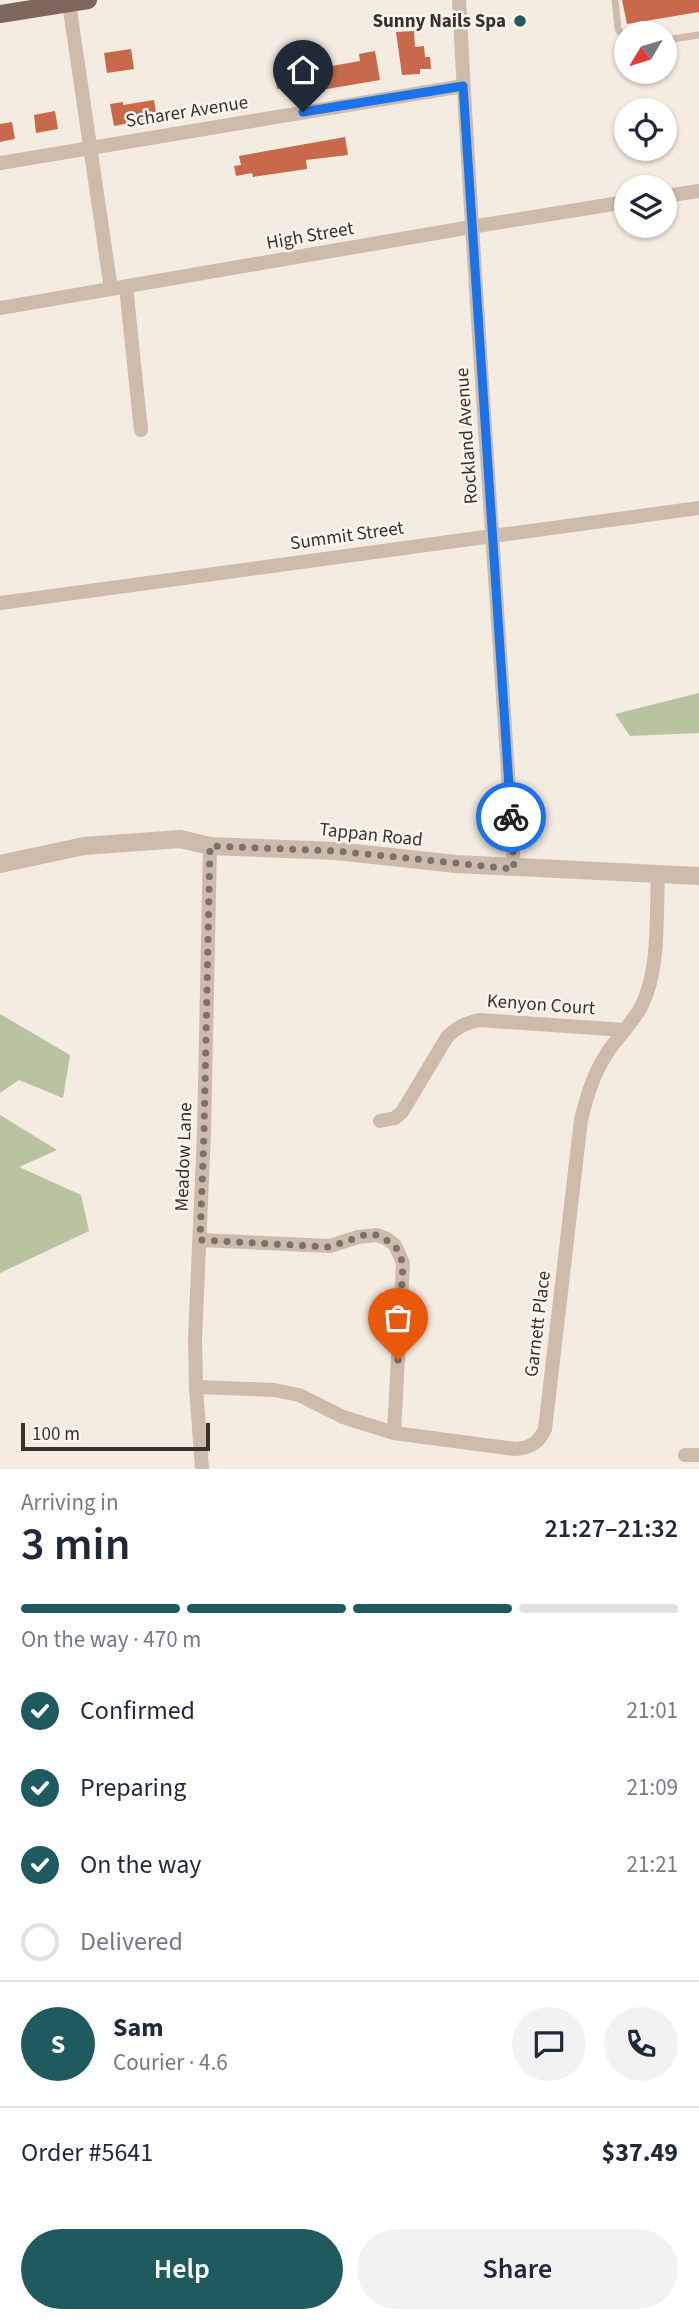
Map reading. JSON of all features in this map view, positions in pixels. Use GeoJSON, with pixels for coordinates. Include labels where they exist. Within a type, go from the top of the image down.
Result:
{"type":"FeatureCollection","features":[{"type":"Feature","properties":{"kind":"main road"},"geometry":{"type":"LineString","coordinates":[[0,14],[88,0]]}},
{"type":"Feature","properties":{"kind":"street","name":"Rockland Avenue"},"geometry":{"type":"LineString","coordinates":[[459,0],[471,227],[494,535],[514,869]]}},
{"type":"Feature","properties":{"kind":"street"},"geometry":{"type":"LineString","coordinates":[[64,2],[118,288],[141,430]]}},
{"type":"Feature","properties":{"kind":"street","name":"Scharer Avenue"},"geometry":{"type":"LineString","coordinates":[[0,163],[463,86]]}},
{"type":"Feature","properties":{"kind":"street"},"geometry":{"type":"LineString","coordinates":[[677,195],[699,191]]}},
{"type":"Feature","properties":{"kind":"street","name":"High Street"},"geometry":{"type":"LineString","coordinates":[[0,308],[614,204]]}},
{"type":"Feature","properties":{"kind":"street","name":"Summit Street"},"geometry":{"type":"LineString","coordinates":[[0,603],[699,508]]}},
{"type":"Feature","properties":{"kind":"street","name":"Tappan Road"},"geometry":{"type":"LineString","coordinates":[[0,864],[61,850],[132,840],[180,839],[210,846],[336,851],[514,869],[699,876]]}},
{"type":"Feature","properties":{"kind":"street","name":"Meadow Lane"},"geometry":{"type":"LineString","coordinates":[[202,1469],[195,1339],[204,1133],[210,846]]}},
{"type":"Feature","properties":{"kind":"street","name":"Garnett Place"},"geometry":{"type":"LineString","coordinates":[[196,1387],[274,1390],[299,1395],[343,1417],[394,1433],[515,1449],[534,1445],[541,1438],[545,1429],[581,1120],[586,1097],[596,1073],[641,1007],[649,989],[653,970],[658,874]]}},
{"type":"Feature","properties":{"kind":"street","name":"Kenyon Court"},"geometry":{"type":"LineString","coordinates":[[380,1121],[395,1118],[402,1112],[447,1037],[467,1022],[479,1020],[625,1030]]}},
{"type":"Feature","properties":{"kind":"street"},"geometry":{"type":"LineString","coordinates":[[200,1240],[330,1247],[367,1234],[377,1235],[395,1245],[403,1263],[394,1433]]}},
{"type":"Feature","properties":{"kind":"lane"},"geometry":{"type":"LineString","coordinates":[[615,0],[617,21]]}},
{"type":"Feature","properties":{"kind":"lane"},"geometry":{"type":"LineString","coordinates":[[677,38],[699,35]]}},
{"type":"Feature","properties":{"kind":"green space"},"geometry":{"type":"Polygon","coordinates":[[[699,693],[699,733],[630,736],[615,714],[699,693]]]}},
{"type":"Feature","properties":{"kind":"green space"},"geometry":{"type":"Polygon","coordinates":[[[0,1014],[70,1055],[63,1098],[19,1080],[0,1093],[0,1014]]]}},
{"type":"Feature","properties":{"kind":"green space"},"geometry":{"type":"Polygon","coordinates":[[[0,1115],[57,1150],[19,1167],[81,1195],[89,1231],[0,1273],[0,1115]]]}},
{"type":"Feature","properties":{"kind":"building"},"geometry":{"type":"Polygon","coordinates":[[[622,0],[699,0],[699,12],[645,21],[626,21],[622,0]]]}},
{"type":"Feature","properties":{"kind":"building"},"geometry":{"type":"Polygon","coordinates":[[[414,31],[415,47],[424,46],[425,57],[430,57],[431,69],[420,69],[420,74],[402,75],[396,32],[414,31]]]}},
{"type":"Feature","properties":{"kind":"building"},"geometry":{"type":"Polygon","coordinates":[[[131,49],[134,69],[107,73],[104,53],[131,49]]]}},
{"type":"Feature","properties":{"kind":"building"},"geometry":{"type":"Polygon","coordinates":[[[375,51],[380,80],[286,96],[285,88],[277,89],[275,76],[360,61],[359,54],[375,51]]]}},
{"type":"Feature","properties":{"kind":"building"},"geometry":{"type":"Polygon","coordinates":[[[154,100],[157,118],[114,126],[110,104],[123,102],[123,105],[154,100]]]}},
{"type":"Feature","properties":{"kind":"building"},"geometry":{"type":"Polygon","coordinates":[[[55,111],[58,129],[36,133],[34,115],[55,111]]]}},
{"type":"Feature","properties":{"kind":"building"},"geometry":{"type":"Polygon","coordinates":[[[12,122],[15,139],[0,142],[0,124],[12,122]]]}},
{"type":"Feature","properties":{"kind":"building"},"geometry":{"type":"Polygon","coordinates":[[[345,137],[348,155],[306,160],[307,169],[253,177],[252,173],[236,176],[234,166],[241,165],[239,156],[345,137]]]}},
{"type":"Feature","properties":{"kind":"way so far"},"geometry":{"type":"LineString","coordinates":[[398,1360],[403,1263],[395,1245],[387,1239],[367,1234],[330,1247],[200,1240],[210,846],[336,851],[514,869],[511,817]]}},
{"type":"Feature","properties":{"kind":"place","name":"Sunny Nails Spa"},"geometry":{"type":"Point","coordinates":[520,21]}},
{"type":"Feature","properties":{"kind":"route"},"geometry":{"type":"LineString","coordinates":[[303,112],[463,86],[511,817]]}}]}
